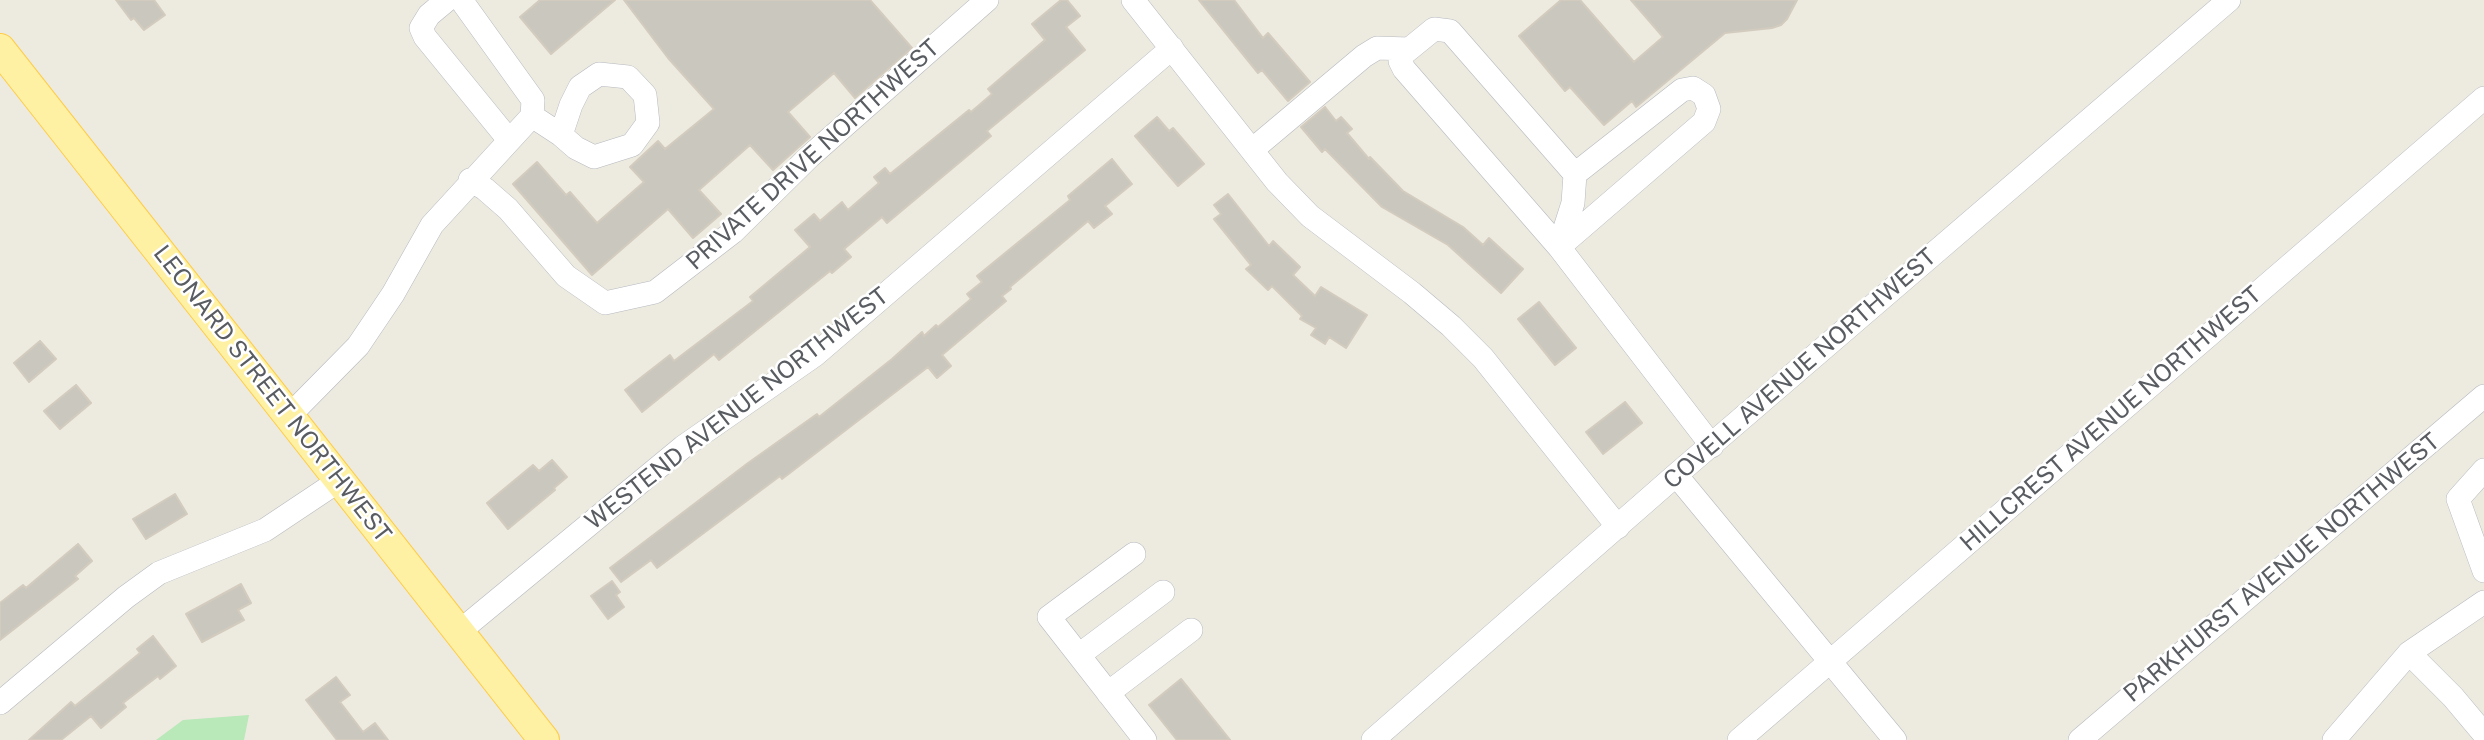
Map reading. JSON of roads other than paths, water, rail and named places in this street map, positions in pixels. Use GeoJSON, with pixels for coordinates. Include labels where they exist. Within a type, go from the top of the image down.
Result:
{"type":"FeatureCollection","features":[{"type":"Feature","properties":{"kind":"main road","name":"LEONARD STREET NORTHWEST"},"geometry":{"type":"LineString","coordinates":[[0,49],[544,740]]}},
{"type":"Feature","properties":{"kind":"street"},"geometry":{"type":"LineString","coordinates":[[447,0],[429,15],[421,28],[425,37],[509,140]]}},
{"type":"Feature","properties":{"kind":"street"},"geometry":{"type":"LineString","coordinates":[[289,416],[358,346],[393,294],[432,225],[470,180],[532,116],[533,100],[464,4],[464,0]]}},
{"type":"Feature","properties":{"kind":"street","name":"PRIVATE DRIVE NORTHWEST"},"geometry":{"type":"LineString","coordinates":[[470,180],[508,209],[566,276],[605,303],[655,292],[733,232],[808,158],[987,0]]}},
{"type":"Feature","properties":{"kind":"street"},"geometry":{"type":"LineString","coordinates":[[1133,0],[1277,182],[1310,216],[1412,293],[1483,358],[1618,527]]}},
{"type":"Feature","properties":{"kind":"street","name":"COVELL AVENUE NORTHWEST"},"geometry":{"type":"LineString","coordinates":[[1373,740],[1676,475],[2229,0]]}},
{"type":"Feature","properties":{"kind":"street"},"geometry":{"type":"LineString","coordinates":[[1559,247],[1573,203],[1575,174],[1450,31],[1434,29],[1402,55],[1400,61],[1404,69],[1559,247],[1712,446]]}},
{"type":"Feature","properties":{"kind":"street","name":"WESTEND AVENUE NORTHWEST"},"geometry":{"type":"LineString","coordinates":[[460,631],[682,447],[815,355],[1171,48]]}},
{"type":"Feature","properties":{"kind":"street"},"geometry":{"type":"LineString","coordinates":[[1252,150],[1364,56],[1377,48],[1409,49]]}},
{"type":"Feature","properties":{"kind":"street"},"geometry":{"type":"LineString","coordinates":[[1559,247],[1704,122],[1709,109],[1704,95],[1693,88],[1682,90],[1575,174]]}},
{"type":"Feature","properties":{"kind":"street","name":"HILLCREST AVENUE NORTHWEST"},"geometry":{"type":"LineString","coordinates":[[1739,740],[2484,98]]}},
{"type":"Feature","properties":{"kind":"street"},"geometry":{"type":"LineString","coordinates":[[532,116],[561,135]]}},
{"type":"Feature","properties":{"kind":"street","name":"PARKHURST AVENUE NORTHWEST"},"geometry":{"type":"LineString","coordinates":[[2080,740],[2484,396]]}},
{"type":"Feature","properties":{"kind":"street"},"geometry":{"type":"LineString","coordinates":[[2484,470],[2458,499],[2479,542],[2484,571]]}},
{"type":"Feature","properties":{"kind":"street"},"geometry":{"type":"LineString","coordinates":[[1676,475],[1895,740]]}},
{"type":"Feature","properties":{"kind":"street"},"geometry":{"type":"LineString","coordinates":[[0,703],[126,597],[159,573],[265,530],[340,480]]}},
{"type":"Feature","properties":{"kind":"street"},"geometry":{"type":"LineString","coordinates":[[1134,554],[1049,617],[1145,740]]}},
{"type":"Feature","properties":{"kind":"street"},"geometry":{"type":"LineString","coordinates":[[1079,655],[1163,592]]}},
{"type":"Feature","properties":{"kind":"street"},"geometry":{"type":"LineString","coordinates":[[2334,740],[2409,653],[2484,602]]}},
{"type":"Feature","properties":{"kind":"street"},"geometry":{"type":"LineString","coordinates":[[1108,693],[1191,630]]}},
{"type":"Feature","properties":{"kind":"street"},"geometry":{"type":"LineString","coordinates":[[2409,653],[2453,697],[2484,734]]}}]}
